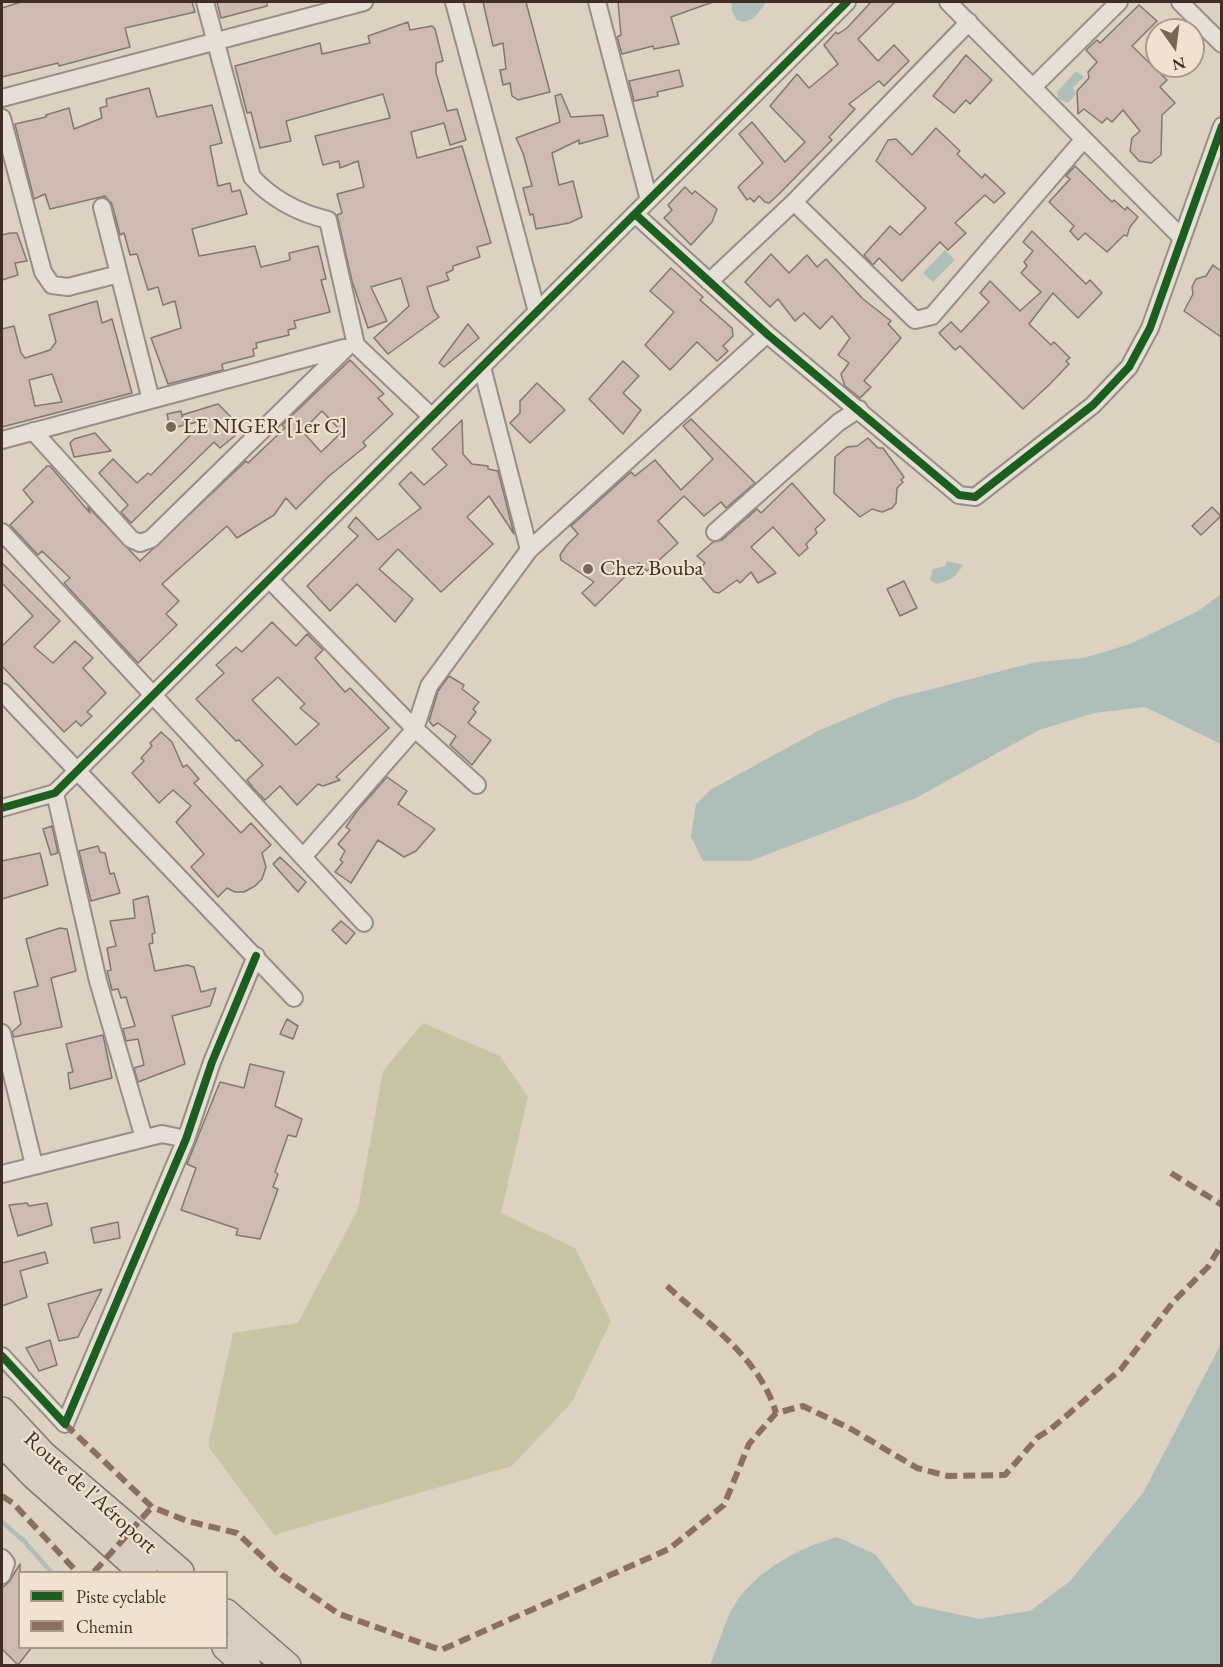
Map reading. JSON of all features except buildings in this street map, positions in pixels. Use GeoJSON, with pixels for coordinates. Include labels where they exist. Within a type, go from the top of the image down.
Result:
{"type":"FeatureCollection","features":[{"type":"Feature","properties":{"kind":"highway","name":"Route de l'Aéroport"},"geometry":{"type":"LineString","coordinates":[[2,1411],[43,1455],[179,1571]]}},
{"type":"Feature","properties":{"kind":"highway","name":"Route de l'Aéroport"},"geometry":{"type":"LineString","coordinates":[[2,1442],[35,1476],[142,1571]]}},
{"type":"Feature","properties":{"kind":"highway"},"geometry":{"type":"LineString","coordinates":[[228,1615],[287,1665]]}},
{"type":"Feature","properties":{"kind":"highway"},"geometry":{"type":"LineString","coordinates":[[228,1649],[247,1665]]}},
{"type":"Feature","properties":{"kind":"street"},"geometry":{"type":"LineString","coordinates":[[205,2],[252,177],[266,192],[304,214],[328,220],[351,346],[432,417]]}},
{"type":"Feature","properties":{"kind":"street"},"geometry":{"type":"LineString","coordinates":[[2,98],[364,2]]}},
{"type":"Feature","properties":{"kind":"street"},"geometry":{"type":"LineString","coordinates":[[454,2],[537,312]]}},
{"type":"Feature","properties":{"kind":"street"},"geometry":{"type":"LineString","coordinates":[[597,2],[649,200]]}},
{"type":"Feature","properties":{"kind":"street"},"geometry":{"type":"LineString","coordinates":[[2,808],[55,793],[847,2]]}},
{"type":"Feature","properties":{"kind":"street"},"geometry":{"type":"LineString","coordinates":[[948,2],[1180,236]]}},
{"type":"Feature","properties":{"kind":"street"},"geometry":{"type":"LineString","coordinates":[[1033,87],[1119,2]]}},
{"type":"Feature","properties":{"kind":"street"},"geometry":{"type":"LineString","coordinates":[[1180,2],[1221,44]]}},
{"type":"Feature","properties":{"kind":"street"},"geometry":{"type":"LineString","coordinates":[[709,282],[794,202],[969,22]]}},
{"type":"Feature","properties":{"kind":"street"},"geometry":{"type":"LineString","coordinates":[[2,118],[42,272],[52,285],[68,287],[119,274]]}},
{"type":"Feature","properties":{"kind":"street"},"geometry":{"type":"LineString","coordinates":[[634,214],[766,334],[860,409],[959,495],[975,497],[1093,405],[1129,367],[1150,328],[1180,236],[1221,126]]}},
{"type":"Feature","properties":{"kind":"street"},"geometry":{"type":"LineString","coordinates":[[794,202],[915,320],[924,320],[932,316],[1084,139]]}},
{"type":"Feature","properties":{"kind":"street"},"geometry":{"type":"LineString","coordinates":[[102,207],[151,400]]}},
{"type":"Feature","properties":{"kind":"street"},"geometry":{"type":"LineString","coordinates":[[303,857],[415,729],[429,686],[529,550],[766,334]]}},
{"type":"Feature","properties":{"kind":"street"},"geometry":{"type":"LineString","coordinates":[[2,440],[351,346]]}},
{"type":"Feature","properties":{"kind":"street"},"geometry":{"type":"LineString","coordinates":[[33,431],[131,539],[140,543],[151,539],[351,346]]}},
{"type":"Feature","properties":{"kind":"street"},"geometry":{"type":"LineString","coordinates":[[482,367],[529,550]]}},
{"type":"Feature","properties":{"kind":"street"},"geometry":{"type":"LineString","coordinates":[[715,532],[839,422],[860,409]]}},
{"type":"Feature","properties":{"kind":"street"},"geometry":{"type":"LineString","coordinates":[[2,532],[364,923]]}},
{"type":"Feature","properties":{"kind":"street"},"geometry":{"type":"LineString","coordinates":[[269,579],[415,729],[477,785]]}},
{"type":"Feature","properties":{"kind":"street"},"geometry":{"type":"LineString","coordinates":[[2,692],[294,998]]}},
{"type":"Feature","properties":{"kind":"street"},"geometry":{"type":"LineString","coordinates":[[55,793],[98,981],[144,1138]]}},
{"type":"Feature","properties":{"kind":"street"},"geometry":{"type":"LineString","coordinates":[[2,1356],[65,1424],[186,1139],[212,1062],[255,956]]}},
{"type":"Feature","properties":{"kind":"street"},"geometry":{"type":"LineString","coordinates":[[2,1033],[34,1165]]}},
{"type":"Feature","properties":{"kind":"street"},"geometry":{"type":"LineString","coordinates":[[2,1174],[162,1134],[186,1139]]}},
{"type":"Feature","properties":{"kind":"street"},"geometry":{"type":"LineString","coordinates":[[2,1557],[6,1563],[2,1575]]}},
{"type":"Feature","properties":{"kind":"shaded area"},"geometry":{"type":"Polygon","coordinates":[[[731,2],[764,2],[765,4],[754,18],[744,22],[737,20],[732,11],[731,2]]]}},
{"type":"Feature","properties":{"kind":"shaded area"},"geometry":{"type":"Polygon","coordinates":[[[1076,71],[1084,77],[1073,87],[1076,94],[1068,103],[1058,99],[1057,92],[1076,71]]]}},
{"type":"Feature","properties":{"kind":"shaded area"},"geometry":{"type":"Polygon","coordinates":[[[945,250],[955,260],[933,282],[923,273],[945,250]]]}},
{"type":"Feature","properties":{"kind":"shaded area"},"geometry":{"type":"Polygon","coordinates":[[[947,561],[963,565],[952,578],[946,581],[937,584],[930,580],[933,569],[945,566],[947,561]]]}},
{"type":"Feature","properties":{"kind":"shaded area"},"geometry":{"type":"Polygon","coordinates":[[[1221,594],[1221,744],[1145,707],[1094,713],[1039,730],[916,798],[750,861],[703,861],[691,837],[696,804],[710,790],[818,731],[893,699],[1036,662],[1084,658],[1130,644],[1198,611],[1221,594]]]}},
{"type":"Feature","properties":{"kind":"shaded area"},"geometry":{"type":"Polygon","coordinates":[[[423,1023],[500,1056],[528,1097],[501,1213],[575,1248],[611,1321],[572,1402],[512,1466],[274,1535],[208,1446],[233,1333],[298,1323],[358,1209],[383,1071],[423,1023]]]}},
{"type":"Feature","properties":{"kind":"shaded area"},"geometry":{"type":"Polygon","coordinates":[[[1221,1344],[1221,1665],[710,1665],[732,1609],[752,1584],[764,1573],[792,1555],[837,1537],[875,1554],[914,1605],[979,1619],[1030,1611],[1070,1581],[1143,1493],[1221,1344]]]}},
{"type":"Feature","properties":{"kind":"waterway"},"geometry":{"type":"LineString","coordinates":[[2,1522],[24,1541],[50,1571]]}},
{"type":"Feature","properties":{"kind":"marked path"},"geometry":{"type":"LineString","coordinates":[[1171,1173],[1222,1205]]}},
{"type":"Feature","properties":{"kind":"marked path"},"geometry":{"type":"LineString","coordinates":[[65,1424],[152,1507],[187,1521],[237,1533],[282,1575],[339,1614],[441,1650],[669,1549],[724,1505],[749,1444],[776,1413],[803,1406],[851,1429],[917,1468],[948,1476],[1005,1475],[1038,1437],[1051,1429],[1121,1369],[1174,1301],[1208,1267],[1222,1244]]}},
{"type":"Feature","properties":{"kind":"marked path"},"geometry":{"type":"LineString","coordinates":[[667,1286],[715,1328],[745,1359],[758,1375],[776,1413]]}},
{"type":"Feature","properties":{"kind":"marked path"},"geometry":{"type":"LineString","coordinates":[[2,1496],[13,1503],[76,1571]]}},
{"type":"Feature","properties":{"kind":"marked path"},"geometry":{"type":"LineString","coordinates":[[95,1571],[152,1507]]}},
{"type":"Feature","properties":{"kind":"cycle path"},"geometry":{"type":"LineString","coordinates":[[2,808],[55,793],[847,2]]}},
{"type":"Feature","properties":{"kind":"cycle path"},"geometry":{"type":"LineString","coordinates":[[635,214],[767,334],[959,495],[975,497],[1093,405],[1129,367],[1150,328],[1222,126]]}},
{"type":"Feature","properties":{"kind":"cycle path"},"geometry":{"type":"LineString","coordinates":[[2,1356],[65,1424],[186,1139],[212,1062],[256,956]]}},
{"type":"Feature","properties":{"kind":"place","name":"LE NIGER [1er C]"},"geometry":{"type":"Point","coordinates":[171,427]}},
{"type":"Feature","properties":{"kind":"place","name":"Chez Bouba"},"geometry":{"type":"Point","coordinates":[588,569]}}]}
